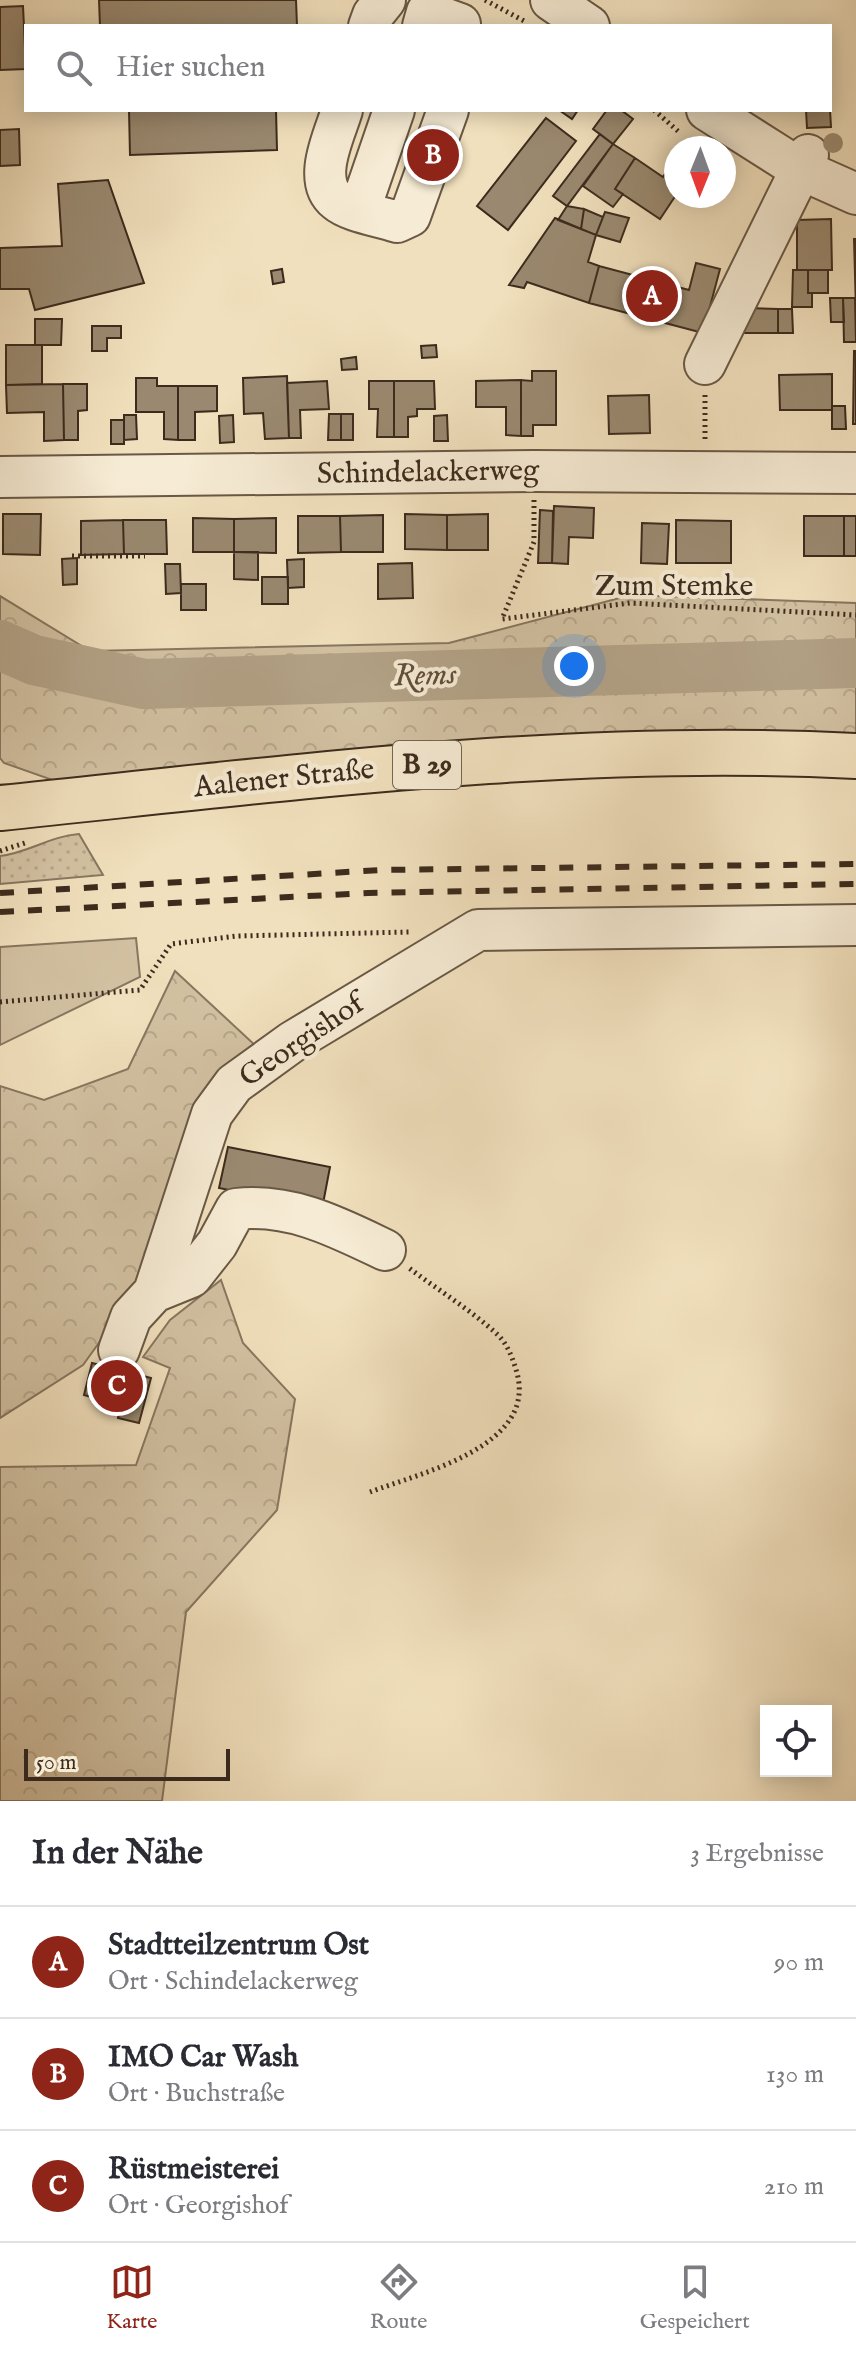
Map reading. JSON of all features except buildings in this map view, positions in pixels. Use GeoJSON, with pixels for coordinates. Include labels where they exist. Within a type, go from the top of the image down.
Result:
{"type":"FeatureCollection","features":[{"type":"Feature","properties":{"kind":"main road","name":"Aalener Straße"},"geometry":{"type":"LineString","coordinates":[[0,808],[434,764],[650,752],[856,756]]}},
{"type":"Feature","properties":{"kind":"street"},"geometry":{"type":"LineString","coordinates":[[370,24],[385,0]]}},
{"type":"Feature","properties":{"kind":"street"},"geometry":{"type":"LineString","coordinates":[[551,0],[586,24]]}},
{"type":"Feature","properties":{"kind":"street"},"geometry":{"type":"LineString","coordinates":[[342,112],[326,174],[328,190],[338,202],[397,222],[410,216],[447,112]]}},
{"type":"Feature","properties":{"kind":"street"},"geometry":{"type":"LineString","coordinates":[[360,209],[393,112]]}},
{"type":"Feature","properties":{"kind":"street"},"geometry":{"type":"LineString","coordinates":[[711,112],[856,194]]}},
{"type":"Feature","properties":{"kind":"street"},"geometry":{"type":"LineString","coordinates":[[705,364],[804,162]]}},
{"type":"Feature","properties":{"kind":"street","name":"Schindelackerweg"},"geometry":{"type":"LineString","coordinates":[[0,477],[534,471],[856,473]]}},
{"type":"Feature","properties":{"kind":"street","name":"Georgishof"},"geometry":{"type":"LineString","coordinates":[[119,1350],[131,1317],[154,1292],[212,1114],[234,1084],[292,1042],[478,930],[856,925]]}},
{"type":"Feature","properties":{"kind":"street","name":"Georgishof"},"geometry":{"type":"LineString","coordinates":[[154,1292],[191,1277],[217,1244],[236,1209],[263,1206],[305,1214],[385,1250]]}},
{"type":"Feature","properties":{"kind":"path"},"geometry":{"type":"LineString","coordinates":[[459,15],[520,24]]}},
{"type":"Feature","properties":{"kind":"path"},"geometry":{"type":"LineString","coordinates":[[705,364],[705,472]]}},
{"type":"Feature","properties":{"kind":"path","name":"Zum Stemke"},"geometry":{"type":"LineString","coordinates":[[534,471],[534,542],[502,619],[630,603],[856,615]]}},
{"type":"Feature","properties":{"kind":"path"},"geometry":{"type":"LineString","coordinates":[[72,556],[145,556]]}},
{"type":"Feature","properties":{"kind":"path"},"geometry":{"type":"LineString","coordinates":[[0,1002],[140,990],[171,944],[237,936],[418,932]]}},
{"type":"Feature","properties":{"kind":"path"},"geometry":{"type":"LineString","coordinates":[[370,1492],[474,1452],[504,1429],[516,1409],[519,1381],[512,1355],[500,1337],[385,1250]]}},
{"type":"Feature","properties":{"kind":"green space"},"geometry":{"type":"Polygon","coordinates":[[[631,595],[856,603],[856,738],[58,782],[4,763],[0,758],[0,596],[90,651],[449,643],[631,595]]]}},
{"type":"Feature","properties":{"kind":"green space"},"geometry":{"type":"Polygon","coordinates":[[[79,834],[103,875],[0,884],[0,856],[79,834]]]}},
{"type":"Feature","properties":{"kind":"green space"},"geometry":{"type":"Polygon","coordinates":[[[136,938],[140,977],[0,1045],[0,947],[136,938]]]}},
{"type":"Feature","properties":{"kind":"green space"},"geometry":{"type":"Polygon","coordinates":[[[175,971],[257,1047],[147,1276],[83,1365],[0,1418],[0,1086],[44,1100],[128,1069],[175,971]]]}},
{"type":"Feature","properties":{"kind":"green space"},"geometry":{"type":"Polygon","coordinates":[[[221,1280],[243,1343],[295,1399],[277,1510],[186,1612],[162,1801],[0,1801],[0,1467],[136,1465],[170,1368],[143,1357],[170,1320],[221,1280]]]}},
{"type":"Feature","properties":{"kind":"waterway","name":"Rems"},"geometry":{"type":"LineString","coordinates":[[0,645],[34,660],[144,684],[856,663]]}},
{"type":"Feature","properties":{"kind":"railway"},"geometry":{"type":"LineString","coordinates":[[0,893],[380,870],[856,864]]}},
{"type":"Feature","properties":{"kind":"railway"},"geometry":{"type":"LineString","coordinates":[[0,912],[368,893],[856,884]]}},
{"type":"Feature","properties":{"kind":"place","name":"IMO Car Wash"},"geometry":{"type":"Point","coordinates":[433,155]}},
{"type":"Feature","properties":{"kind":"place","name":"Stadtteilzentrum Ost"},"geometry":{"type":"Point","coordinates":[652,296]}},
{"type":"Feature","properties":{"kind":"place","name":"Rüstmeisterei"},"geometry":{"type":"Point","coordinates":[117,1386]}}]}
